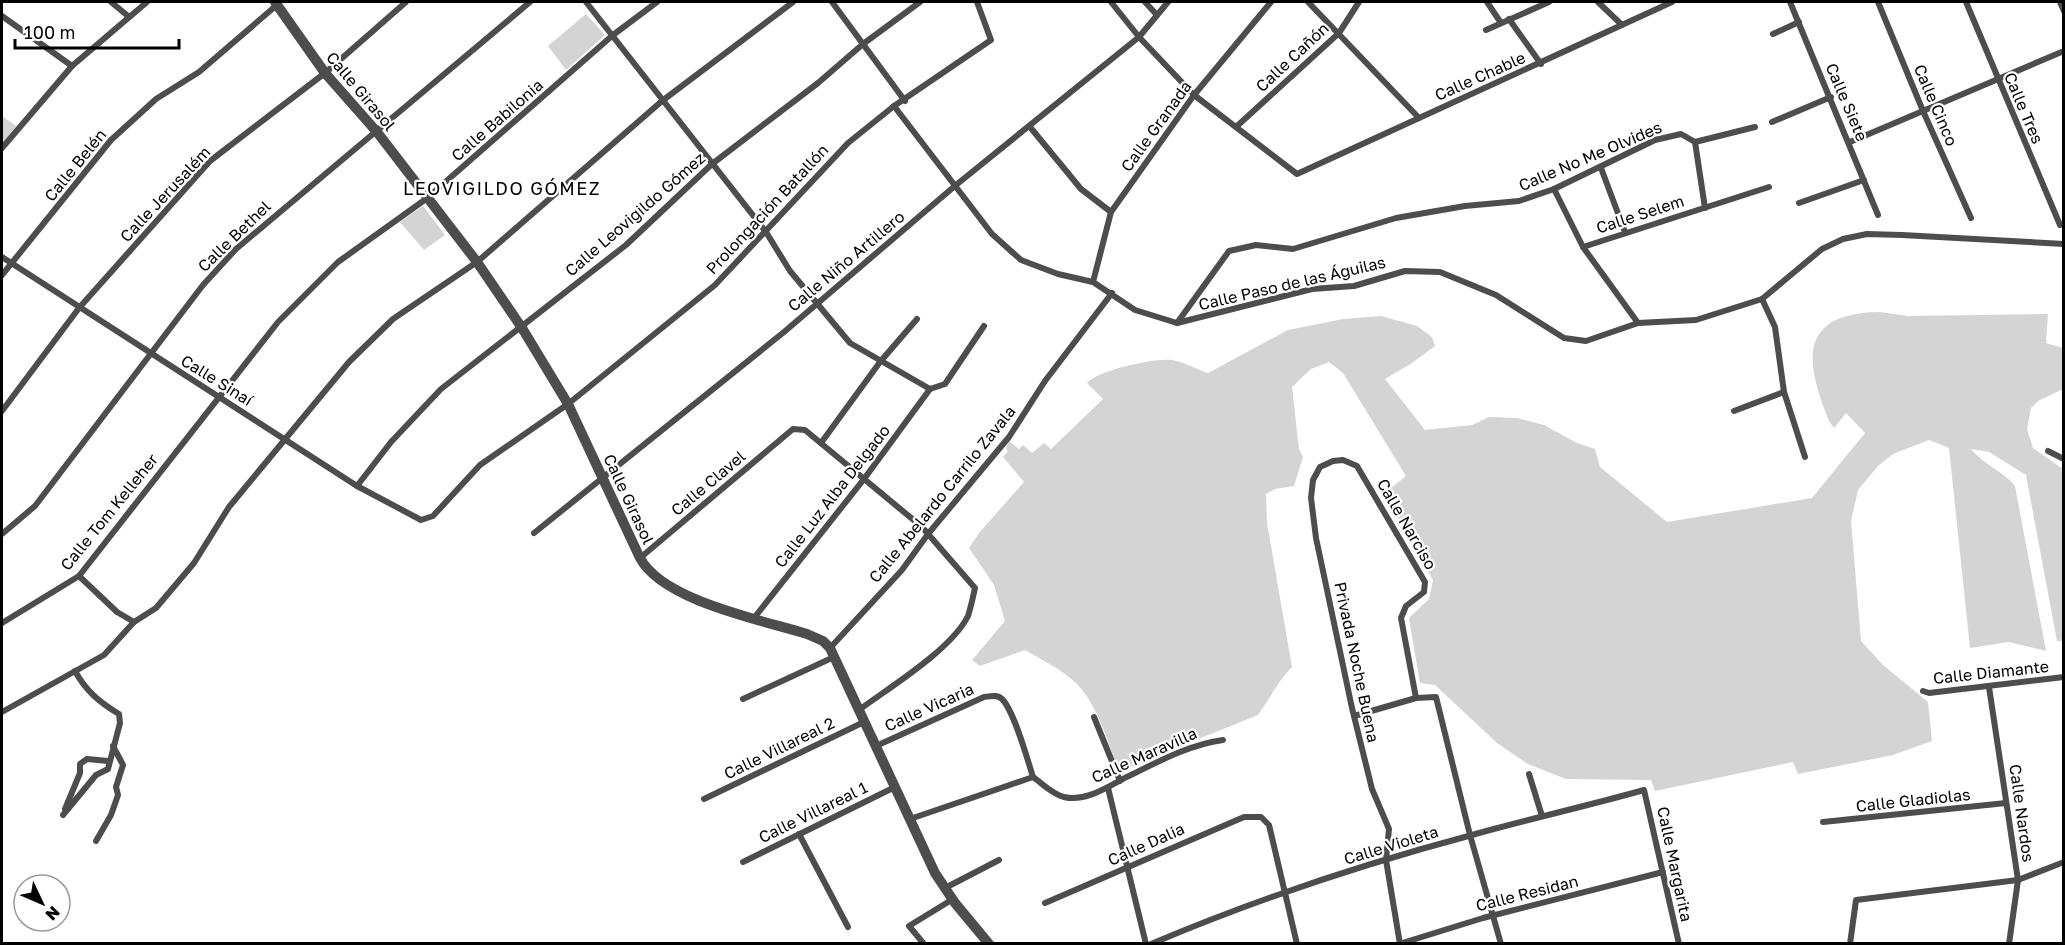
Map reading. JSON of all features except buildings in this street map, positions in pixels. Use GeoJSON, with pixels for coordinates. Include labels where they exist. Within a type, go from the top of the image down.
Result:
{"type":"FeatureCollection","features":[{"type":"Feature","properties":{"kind":"street"},"geometry":{"type":"LineString","coordinates":[[111,2],[129,16]]}},
{"type":"Feature","properties":{"kind":"street"},"geometry":{"type":"LineString","coordinates":[[2,148],[72,66],[147,2]]}},
{"type":"Feature","properties":{"kind":"street","name":"Calle Jerusalém"},"geometry":{"type":"LineString","coordinates":[[2,411],[79,308],[172,207],[210,161],[325,73],[406,2]]}},
{"type":"Feature","properties":{"kind":"street","name":"Calle Bethel"},"geometry":{"type":"LineString","coordinates":[[2,534],[35,506],[202,285],[236,249],[530,2]]}},
{"type":"Feature","properties":{"kind":"street"},"geometry":{"type":"LineString","coordinates":[[586,2],[766,232],[790,270],[816,304],[850,343],[930,389]]}},
{"type":"Feature","properties":{"kind":"street","name":"Calle Babilonia"},"geometry":{"type":"LineString","coordinates":[[219,397],[278,322],[338,262],[426,199],[613,35],[657,2]]}},
{"type":"Feature","properties":{"kind":"street"},"geometry":{"type":"LineString","coordinates":[[2,712],[104,655],[134,622],[156,608],[194,563],[229,507],[349,362],[393,319],[477,262],[662,101],[793,2]]}},
{"type":"Feature","properties":{"kind":"street"},"geometry":{"type":"LineString","coordinates":[[832,2],[905,101]]}},
{"type":"Feature","properties":{"kind":"street","name":"Calle Leovigildo Gómez"},"geometry":{"type":"LineString","coordinates":[[357,486],[390,442],[441,389],[626,245],[712,164],[818,83],[862,44],[920,2]]}},
{"type":"Feature","properties":{"kind":"street","name":"Prolongación Batallón"},"geometry":{"type":"LineString","coordinates":[[421,520],[433,516],[480,465],[568,404],[715,285],[848,143],[894,106],[905,101],[991,40],[977,2]]}},
{"type":"Feature","properties":{"kind":"street"},"geometry":{"type":"LineString","coordinates":[[1112,2],[1139,37],[1194,95],[1236,127]]}},
{"type":"Feature","properties":{"kind":"street"},"geometry":{"type":"LineString","coordinates":[[1145,2],[1157,15]]}},
{"type":"Feature","properties":{"kind":"street","name":"Calle Niño Artillero"},"geometry":{"type":"LineString","coordinates":[[534,534],[816,304],[956,185],[1139,37],[1168,2]]}},
{"type":"Feature","properties":{"kind":"street","name":"Calle Granada"},"geometry":{"type":"LineString","coordinates":[[1094,282],[1111,212],[1194,95],[1271,2]]}},
{"type":"Feature","properties":{"kind":"street"},"geometry":{"type":"LineString","coordinates":[[1308,2],[1419,117]]}},
{"type":"Feature","properties":{"kind":"street","name":"Calle Cañón"},"geometry":{"type":"LineString","coordinates":[[1236,127],[1339,33],[1359,2]]}},
{"type":"Feature","properties":{"kind":"street"},"geometry":{"type":"LineString","coordinates":[[1487,2],[1501,23]]}},
{"type":"Feature","properties":{"kind":"street"},"geometry":{"type":"LineString","coordinates":[[1486,30],[1549,2]]}},
{"type":"Feature","properties":{"kind":"street"},"geometry":{"type":"LineString","coordinates":[[1598,2],[1622,25]]}},
{"type":"Feature","properties":{"kind":"street","name":"Calle Chable"},"geometry":{"type":"LineString","coordinates":[[1236,127],[1297,174],[1672,2]]}},
{"type":"Feature","properties":{"kind":"street","name":"Calle Siete"},"geometry":{"type":"LineString","coordinates":[[1790,2],[1878,214]]}},
{"type":"Feature","properties":{"kind":"street","name":"Calle Cinco"},"geometry":{"type":"LineString","coordinates":[[1878,2],[1971,218]]}},
{"type":"Feature","properties":{"kind":"street","name":"Calle Tres"},"geometry":{"type":"LineString","coordinates":[[1966,2],[2060,225]]}},
{"type":"Feature","properties":{"kind":"street"},"geometry":{"type":"LineString","coordinates":[[2060,2],[2064,11]]}},
{"type":"Feature","properties":{"kind":"street","name":"Calle Girasol"},"geometry":{"type":"LineString","coordinates":[[278,3],[325,73],[377,132],[426,199],[477,262],[522,328],[568,404],[640,558],[654,577],[705,604],[807,634],[823,641],[832,652]]}},
{"type":"Feature","properties":{"kind":"street","name":"Calle Belén"},"geometry":{"type":"LineString","coordinates":[[2,275],[61,205],[111,140],[156,99],[199,72],[278,3]]}},
{"type":"Feature","properties":{"kind":"street"},"geometry":{"type":"LineString","coordinates":[[2,16],[72,66]]}},
{"type":"Feature","properties":{"kind":"street"},"geometry":{"type":"LineString","coordinates":[[1509,19],[1541,64]]}},
{"type":"Feature","properties":{"kind":"street"},"geometry":{"type":"LineString","coordinates":[[1773,34],[1799,22]]}},
{"type":"Feature","properties":{"kind":"street"},"geometry":{"type":"LineString","coordinates":[[1850,142],[2064,51]]}},
{"type":"Feature","properties":{"kind":"street"},"geometry":{"type":"LineString","coordinates":[[1772,122],[1831,97]]}},
{"type":"Feature","properties":{"kind":"street"},"geometry":{"type":"LineString","coordinates":[[894,106],[940,170],[956,185],[992,234],[1021,260],[1058,274],[1094,282],[1136,310],[1177,323]]}},
{"type":"Feature","properties":{"kind":"street"},"geometry":{"type":"LineString","coordinates":[[1030,127],[1081,189],[1111,212]]}},
{"type":"Feature","properties":{"kind":"street"},"geometry":{"type":"LineString","coordinates":[[1704,208],[1695,142],[1755,127]]}},
{"type":"Feature","properties":{"kind":"street","name":"Calle No Me Olvides"},"geometry":{"type":"LineString","coordinates":[[1177,323],[1228,251],[1256,245],[1293,249],[1396,218],[1466,206],[1519,201],[1554,189],[1655,140],[1681,134],[1695,142]]}},
{"type":"Feature","properties":{"kind":"street"},"geometry":{"type":"LineString","coordinates":[[1600,168],[1624,232]]}},
{"type":"Feature","properties":{"kind":"street"},"geometry":{"type":"LineString","coordinates":[[1798,203],[1864,180]]}},
{"type":"Feature","properties":{"kind":"street","name":"Calle Selem"},"geometry":{"type":"LineString","coordinates":[[1583,247],[1769,187]]}},
{"type":"Feature","properties":{"kind":"street"},"geometry":{"type":"LineString","coordinates":[[1554,189],[1583,247],[1638,323]]}},
{"type":"Feature","properties":{"kind":"street","name":"Calle Paso de las Águilas"},"geometry":{"type":"LineString","coordinates":[[1177,323],[1312,290],[1354,286],[1405,271],[1440,272],[1496,295],[1564,338],[1586,341],[1638,323],[1696,320],[1762,299],[1822,249],[1843,239],[1867,234],[2064,244]]}},
{"type":"Feature","properties":{"kind":"street","name":"Calle Sinaí"},"geometry":{"type":"LineString","coordinates":[[2,257],[357,486],[421,520]]}},
{"type":"Feature","properties":{"kind":"street","name":"Calle Abelardo Carrilo Zavala"},"geometry":{"type":"LineString","coordinates":[[832,652],[902,570],[928,534],[1009,437],[1046,381],[1112,293]]}},
{"type":"Feature","properties":{"kind":"street"},"geometry":{"type":"LineString","coordinates":[[1762,299],[1775,327],[1784,392],[1805,457]]}},
{"type":"Feature","properties":{"kind":"street"},"geometry":{"type":"LineString","coordinates":[[859,710],[921,664],[956,634],[968,615],[975,588],[928,534],[821,443],[880,362],[917,319]]}},
{"type":"Feature","properties":{"kind":"street","name":"Calle Luz Alba Delgado"},"geometry":{"type":"LineString","coordinates":[[754,618],[864,479],[930,389],[945,384],[984,326]]}},
{"type":"Feature","properties":{"kind":"street"},"geometry":{"type":"LineString","coordinates":[[1734,411],[1784,392]]}},
{"type":"Feature","properties":{"kind":"street","name":"Calle Tom Kelleher"},"geometry":{"type":"LineString","coordinates":[[2,623],[79,576],[219,397]]}},
{"type":"Feature","properties":{"kind":"street","name":"Calle Clavel"},"geometry":{"type":"LineString","coordinates":[[640,558],[794,429],[805,430],[821,443]]}},
{"type":"Feature","properties":{"kind":"street"},"geometry":{"type":"LineString","coordinates":[[2048,451],[2064,459]]}},
{"type":"Feature","properties":{"kind":"street","name":"Calle Narciso"},"geometry":{"type":"LineString","coordinates":[[1320,467],[1333,461],[1343,460],[1357,466],[1425,582],[1424,592],[1406,606],[1401,618],[1416,698]]}},
{"type":"Feature","properties":{"kind":"street","name":"Privada Noche Buena"},"geometry":{"type":"LineString","coordinates":[[1320,467],[1313,480],[1311,498],[1315,528],[1354,716],[1372,789],[1389,829],[1386,860],[1400,943]]}},
{"type":"Feature","properties":{"kind":"street"},"geometry":{"type":"LineString","coordinates":[[79,576],[117,612],[134,622]]}},
{"type":"Feature","properties":{"kind":"street"},"geometry":{"type":"LineString","coordinates":[[744,699],[832,652],[945,888],[989,944]]}},
{"type":"Feature","properties":{"kind":"street"},"geometry":{"type":"LineString","coordinates":[[75,671],[82,685],[97,701],[119,714],[120,723],[108,761],[108,769],[96,775],[63,815],[80,773],[80,764],[87,759],[108,761]]}},
{"type":"Feature","properties":{"kind":"street","name":"Calle Diamante"},"geometry":{"type":"LineString","coordinates":[[1923,691],[1929,693],[2064,677]]}},
{"type":"Feature","properties":{"kind":"street","name":"Calle Nardos"},"geometry":{"type":"LineString","coordinates":[[1989,687],[2018,880],[2008,944]]}},
{"type":"Feature","properties":{"kind":"street","name":"Calle Vicaria"},"geometry":{"type":"LineString","coordinates":[[876,746],[984,697],[994,696],[1002,699],[1018,731],[1033,777]]}},
{"type":"Feature","properties":{"kind":"street"},"geometry":{"type":"LineString","coordinates":[[1354,716],[1416,698],[1436,697],[1470,835],[1501,944]]}},
{"type":"Feature","properties":{"kind":"street"},"geometry":{"type":"LineString","coordinates":[[1094,717],[1120,781]]}},
{"type":"Feature","properties":{"kind":"street","name":"Calle Villareal 2"},"geometry":{"type":"LineString","coordinates":[[704,799],[864,722]]}},
{"type":"Feature","properties":{"kind":"street","name":"Calle Maravilla"},"geometry":{"type":"LineString","coordinates":[[1033,777],[1055,794],[1066,798],[1108,788],[1201,742],[1223,740]]}},
{"type":"Feature","properties":{"kind":"street"},"geometry":{"type":"LineString","coordinates":[[96,841],[111,815],[118,795],[116,787],[123,765],[113,746]]}},
{"type":"Feature","properties":{"kind":"street"},"geometry":{"type":"LineString","coordinates":[[1529,774],[1542,816]]}},
{"type":"Feature","properties":{"kind":"street"},"geometry":{"type":"LineString","coordinates":[[910,819],[1033,777]]}},
{"type":"Feature","properties":{"kind":"street","name":"Calle Villareal 1"},"geometry":{"type":"LineString","coordinates":[[743,862],[895,787]]}},
{"type":"Feature","properties":{"kind":"street"},"geometry":{"type":"LineString","coordinates":[[1108,788],[1146,944]]}},
{"type":"Feature","properties":{"kind":"street","name":"Calle Violeta"},"geometry":{"type":"LineString","coordinates":[[1151,944],[1284,893],[1386,860],[1470,835],[1644,790]]}},
{"type":"Feature","properties":{"kind":"street","name":"Calle Margarita"},"geometry":{"type":"LineString","coordinates":[[1644,790],[1679,944]]}},
{"type":"Feature","properties":{"kind":"street","name":"Calle Gladiolas"},"geometry":{"type":"LineString","coordinates":[[1823,822],[2006,803]]}},
{"type":"Feature","properties":{"kind":"street","name":"Calle Dalia"},"geometry":{"type":"LineString","coordinates":[[1045,903],[1244,817],[1260,817],[1269,825],[1284,893]]}},
{"type":"Feature","properties":{"kind":"street"},"geometry":{"type":"LineString","coordinates":[[799,834],[848,927]]}},
{"type":"Feature","properties":{"kind":"street"},"geometry":{"type":"LineString","coordinates":[[945,888],[999,860]]}},
{"type":"Feature","properties":{"kind":"street"},"geometry":{"type":"LineString","coordinates":[[1850,944],[1856,900],[2018,880],[2064,862]]}},
{"type":"Feature","properties":{"kind":"street","name":"Calle Residan"},"geometry":{"type":"LineString","coordinates":[[1400,943],[1494,915],[1663,872]]}},
{"type":"Feature","properties":{"kind":"street"},"geometry":{"type":"LineString","coordinates":[[1284,893],[1297,944]]}},
{"type":"Feature","properties":{"kind":"street"},"geometry":{"type":"LineString","coordinates":[[924,944],[909,926],[952,899]]}},
{"type":"Feature","properties":{"kind":"shaded area"},"geometry":{"type":"Polygon","coordinates":[[[586,14],[605,35],[566,70],[548,46],[586,14]]]}},
{"type":"Feature","properties":{"kind":"shaded area"},"geometry":{"type":"Polygon","coordinates":[[[2,116],[16,126],[2,144],[2,116]]]}},
{"type":"Feature","properties":{"kind":"shaded area"},"geometry":{"type":"Polygon","coordinates":[[[423,206],[445,235],[424,250],[400,222],[423,206]]]}},
{"type":"Feature","properties":{"kind":"shaded area"},"geometry":{"type":"Polygon","coordinates":[[[1880,312],[1908,316],[2048,314],[2046,343],[2063,348],[2063,389],[2038,401],[2031,408],[2027,429],[2033,448],[2063,469],[2063,641],[2057,641],[2026,475],[1989,452],[1971,449],[2015,486],[2046,651],[2009,642],[1970,648],[1949,448],[1929,440],[1893,454],[1878,466],[1858,490],[1851,521],[1861,641],[1883,665],[1928,702],[1932,741],[1893,755],[1798,774],[1793,762],[1655,791],[1651,780],[1566,779],[1528,764],[1497,743],[1435,685],[1420,683],[1409,618],[1429,599],[1433,580],[1385,493],[1406,476],[1343,373],[1329,362],[1311,369],[1292,387],[1299,449],[1303,457],[1294,486],[1275,489],[1266,494],[1267,523],[1292,667],[1258,715],[1119,771],[1102,725],[1090,702],[1076,683],[1064,673],[1025,650],[980,666],[972,660],[1005,621],[994,585],[969,548],[979,533],[1024,482],[1003,457],[1008,451],[1006,449],[1009,441],[1019,449],[1023,445],[1032,453],[1044,443],[1051,449],[1103,399],[1087,383],[1103,374],[1140,363],[1164,360],[1176,361],[1208,373],[1288,330],[1343,319],[1381,316],[1417,326],[1432,337],[1435,346],[1385,379],[1425,430],[1472,425],[1489,417],[1517,418],[1544,425],[1577,443],[1595,449],[1600,467],[1667,522],[1812,498],[1865,433],[1846,413],[1834,428],[1829,421],[1815,379],[1814,345],[1821,331],[1834,321],[1853,315],[1880,312]]]}},
{"type":"Feature","properties":{"kind":"district","name":"LEOVIGILDO GÓMEZ"},"geometry":{"type":"Point","coordinates":[502,189]}}]}
